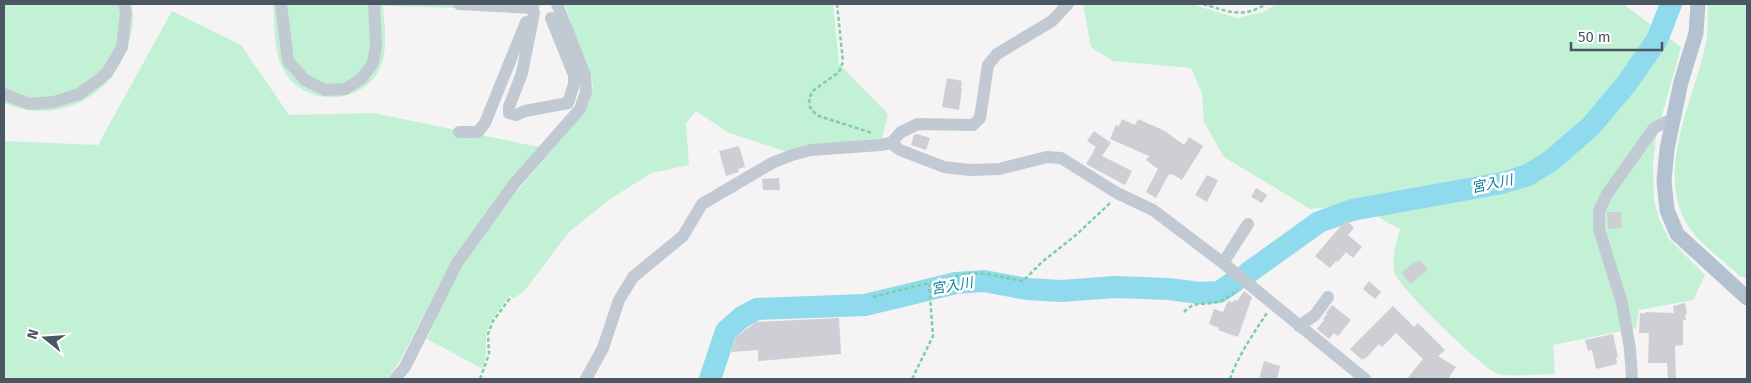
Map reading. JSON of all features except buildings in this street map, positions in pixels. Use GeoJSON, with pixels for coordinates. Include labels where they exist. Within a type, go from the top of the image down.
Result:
{"type":"FeatureCollection","features":[{"type":"Feature","properties":{"kind":"main road"},"geometry":{"type":"LineString","coordinates":[[1698,4],[1696,33],[1681,82],[1666,149],[1664,181],[1667,210],[1677,234],[1747,298]]}},
{"type":"Feature","properties":{"kind":"street"},"geometry":{"type":"LineString","coordinates":[[4,94],[29,104],[54,102],[79,94],[94,84],[107,73],[122,47],[126,12],[124,4]]}},
{"type":"Feature","properties":{"kind":"street"},"geometry":{"type":"LineString","coordinates":[[281,4],[288,61],[305,80],[325,90],[345,89],[361,79],[373,63],[376,46],[374,4]]}},
{"type":"Feature","properties":{"kind":"street"},"geometry":{"type":"LineString","coordinates":[[459,4],[531,6]]}},
{"type":"Feature","properties":{"kind":"street"},"geometry":{"type":"LineString","coordinates":[[395,379],[405,367],[457,263],[514,184],[580,109],[586,92],[585,75],[557,4]]}},
{"type":"Feature","properties":{"kind":"street"},"geometry":{"type":"LineString","coordinates":[[586,379],[602,348],[618,300],[632,277],[683,236],[702,204],[772,163],[792,155],[812,150],[891,143],[901,132],[918,124],[973,125],[980,118],[988,65],[997,54],[1052,21],[1068,4]]}},
{"type":"Feature","properties":{"kind":"street"},"geometry":{"type":"LineString","coordinates":[[531,6],[534,13],[522,73],[509,107],[509,113],[516,115],[525,111],[568,103],[574,84],[574,75],[551,18]]}},
{"type":"Feature","properties":{"kind":"street"},"geometry":{"type":"LineString","coordinates":[[459,132],[478,132],[485,123],[531,6]]}},
{"type":"Feature","properties":{"kind":"street"},"geometry":{"type":"LineString","coordinates":[[1632,379],[1630,349],[1622,303],[1599,229],[1599,211],[1607,194],[1654,128],[1672,119]]}},
{"type":"Feature","properties":{"kind":"street"},"geometry":{"type":"LineString","coordinates":[[891,143],[900,150],[944,167],[970,170],[999,169],[1047,158],[1061,158],[1117,193],[1153,210],[1223,263],[1364,379]]}},
{"type":"Feature","properties":{"kind":"street"},"geometry":{"type":"LineString","coordinates":[[1223,263],[1248,224]]}},
{"type":"Feature","properties":{"kind":"street"},"geometry":{"type":"LineString","coordinates":[[1299,326],[1315,315],[1328,296]]}},
{"type":"Feature","properties":{"kind":"path"},"geometry":{"type":"LineString","coordinates":[[837,4],[843,62],[839,72],[814,90],[809,98],[810,107],[816,115],[876,134],[891,143]]}},
{"type":"Feature","properties":{"kind":"path"},"geometry":{"type":"LineString","coordinates":[[1203,4],[1237,14],[1258,10],[1266,4]]}},
{"type":"Feature","properties":{"kind":"path"},"geometry":{"type":"LineString","coordinates":[[873,297],[969,273],[987,274],[1023,281],[1042,262],[1076,235],[1117,193]]}},
{"type":"Feature","properties":{"kind":"path"},"geometry":{"type":"LineString","coordinates":[[1184,312],[1191,305],[1224,299],[1246,282]]}},
{"type":"Feature","properties":{"kind":"path"},"geometry":{"type":"LineString","coordinates":[[912,379],[933,336],[929,284]]}},
{"type":"Feature","properties":{"kind":"path"},"geometry":{"type":"LineString","coordinates":[[480,379],[489,354],[488,334],[493,321],[511,297]]}},
{"type":"Feature","properties":{"kind":"path"},"geometry":{"type":"LineString","coordinates":[[1230,379],[1233,370],[1254,333],[1273,305]]}},
{"type":"Feature","properties":{"kind":"green space"},"geometry":{"type":"Polygon","coordinates":[[[4,4],[131,4],[133,16],[130,37],[119,66],[107,82],[93,94],[78,103],[60,109],[42,111],[23,109],[4,103],[4,4]]]}},
{"type":"Feature","properties":{"kind":"green space"},"geometry":{"type":"Polygon","coordinates":[[[273,4],[542,4],[539,10],[383,6],[385,27],[384,56],[375,77],[364,87],[351,94],[336,97],[321,96],[307,92],[294,83],[284,71],[280,64],[276,47],[273,4]]]}},
{"type":"Feature","properties":{"kind":"green space"},"geometry":{"type":"Polygon","coordinates":[[[565,4],[833,4],[839,64],[888,114],[881,142],[791,153],[729,133],[696,111],[686,123],[689,165],[651,173],[609,200],[569,232],[525,290],[514,299],[510,295],[491,321],[486,333],[486,354],[483,369],[427,339],[458,269],[513,196],[577,121],[589,103],[593,87],[591,74],[576,38],[565,4]]]}},
{"type":"Feature","properties":{"kind":"green space"},"geometry":{"type":"Polygon","coordinates":[[[1083,4],[1191,4],[1237,18],[1264,12],[1276,4],[1623,4],[1681,47],[1656,137],[1653,164],[1654,200],[1659,219],[1669,239],[1705,275],[1693,300],[1639,310],[1636,328],[1553,345],[1555,374],[1498,374],[1489,369],[1460,344],[1400,282],[1395,274],[1394,251],[1400,229],[1383,220],[1363,204],[1310,209],[1224,157],[1204,122],[1202,93],[1191,68],[1113,61],[1091,47],[1083,4]]]}},
{"type":"Feature","properties":{"kind":"green space"},"geometry":{"type":"Polygon","coordinates":[[[1708,4],[1747,4],[1747,279],[1740,276],[1705,245],[1688,226],[1679,204],[1675,182],[1680,134],[1707,37],[1708,4]]]}},
{"type":"Feature","properties":{"kind":"green space"},"geometry":{"type":"Polygon","coordinates":[[[172,11],[241,45],[289,115],[373,113],[539,147],[452,261],[400,361],[387,379],[4,379],[4,141],[98,145],[172,11]]]}},
{"type":"Feature","properties":{"kind":"waterway","name":"宮入川"},"geometry":{"type":"LineString","coordinates":[[1248,273],[1319,222],[1352,210],[1502,183],[1528,175],[1552,160],[1591,126],[1627,83],[1657,40],[1671,4]]}},
{"type":"Feature","properties":{"kind":"waterway","name":"宮入川"},"geometry":{"type":"LineString","coordinates":[[710,379],[726,331],[742,317],[757,309],[865,305],[956,283],[984,281],[1027,289],[1061,291],[1115,287],[1169,289],[1199,293],[1219,292],[1234,282]]}}]}
